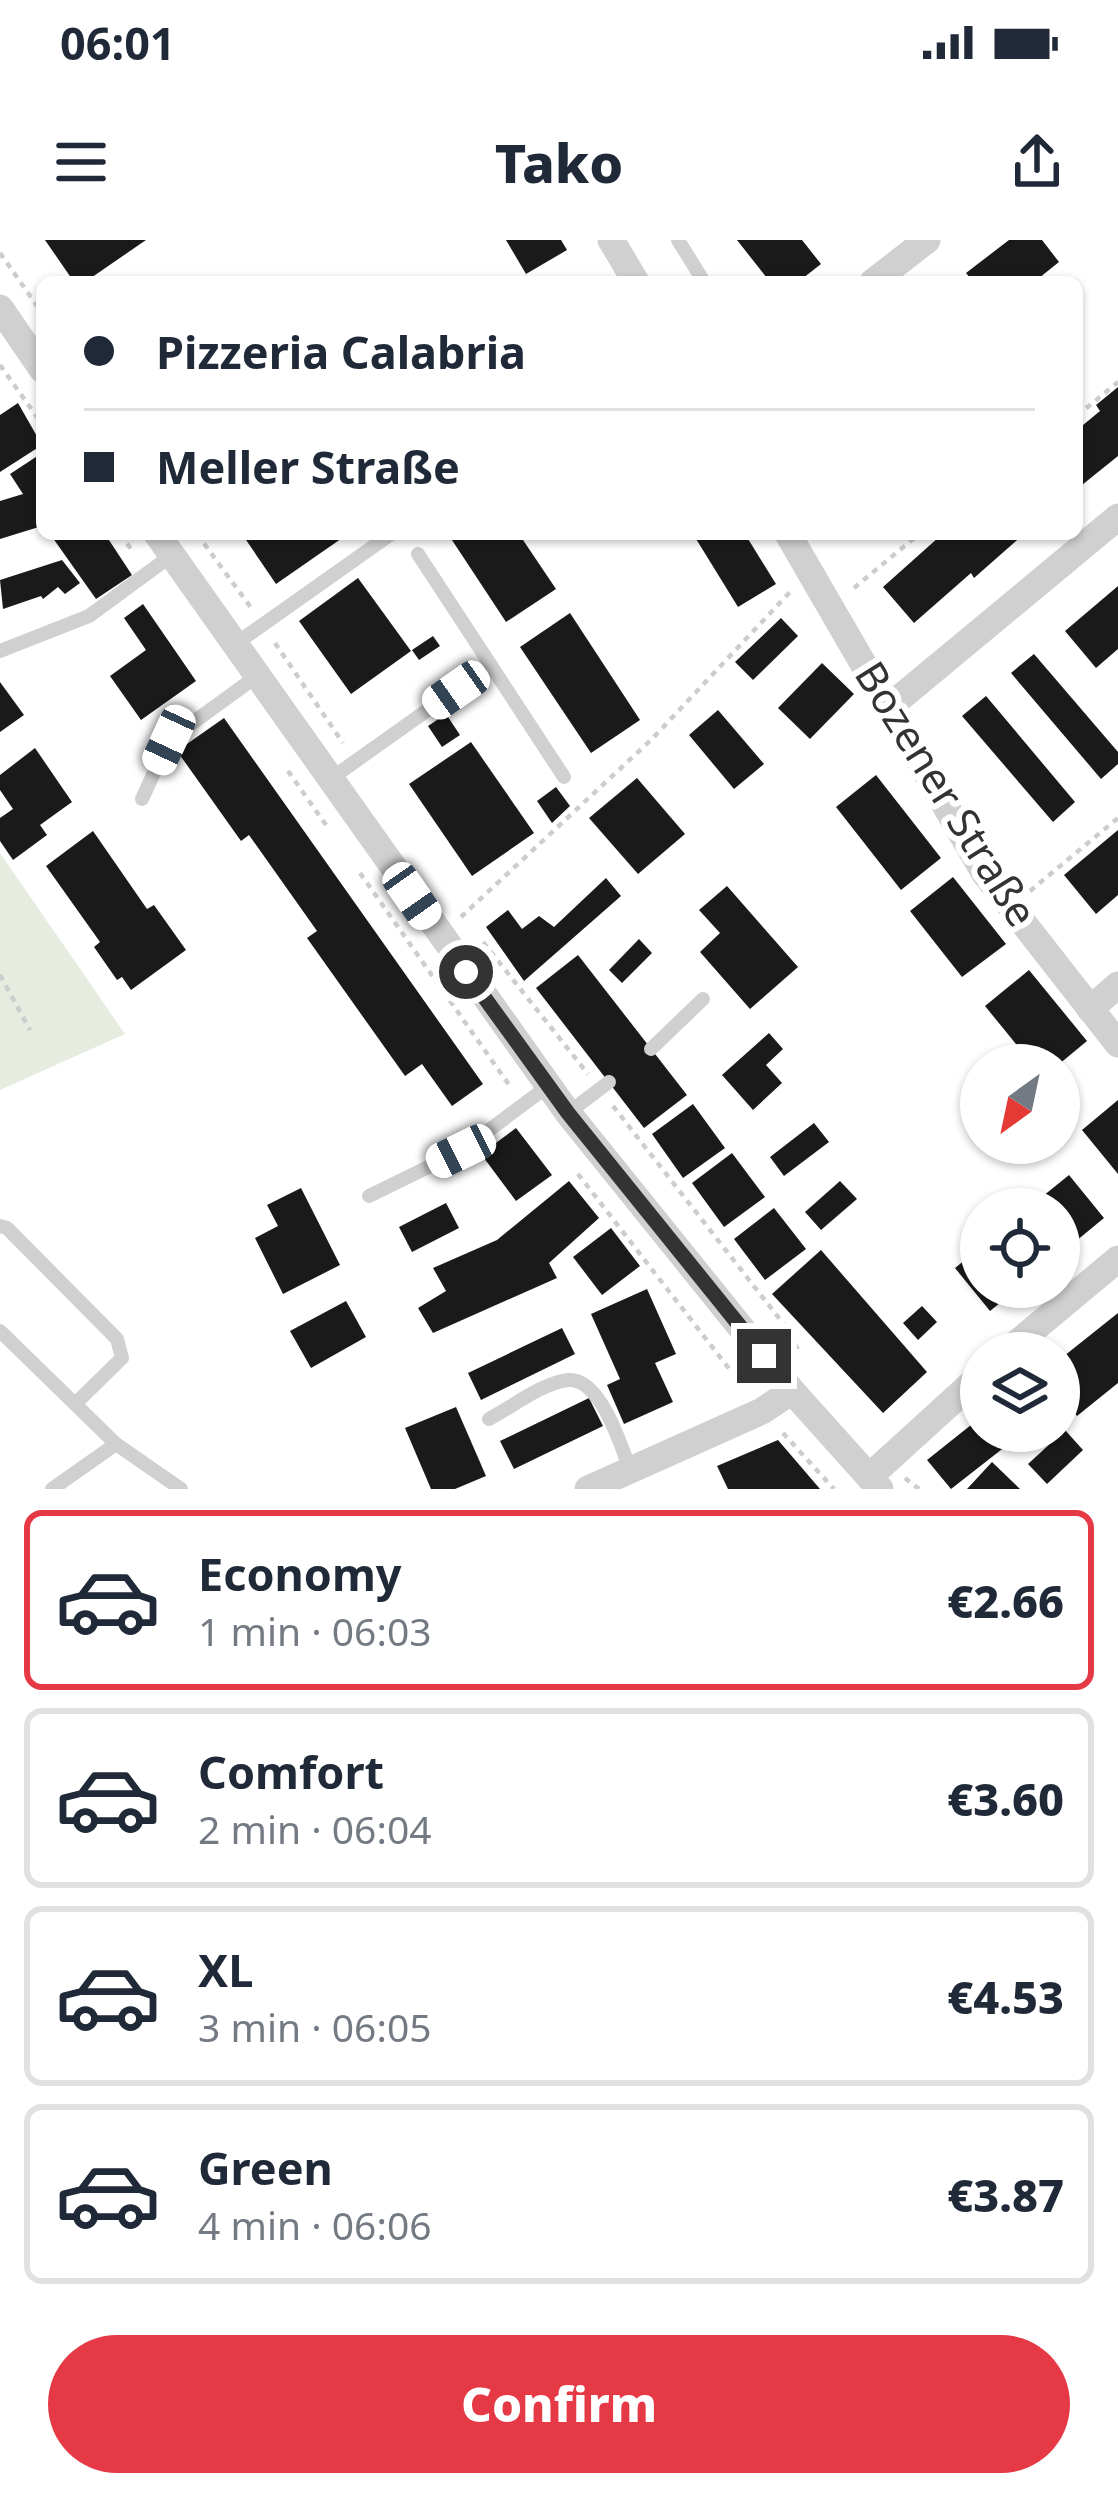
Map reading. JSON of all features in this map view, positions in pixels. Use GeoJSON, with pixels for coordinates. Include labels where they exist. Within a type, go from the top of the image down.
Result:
{"type":"FeatureCollection","features":[{"type":"Feature","properties":{"kind":"street"},"geometry":{"type":"LineString","coordinates":[[611,240],[633,276]]}},
{"type":"Feature","properties":{"kind":"street"},"geometry":{"type":"LineString","coordinates":[[881,276],[927,240]]}},
{"type":"Feature","properties":{"kind":"street"},"geometry":{"type":"LineString","coordinates":[[0,308],[36,360]]}},
{"type":"Feature","properties":{"kind":"street"},"geometry":{"type":"LineString","coordinates":[[889,707],[1118,517]]}},
{"type":"Feature","properties":{"kind":"street","name":"Bozener Straße"},"geometry":{"type":"LineString","coordinates":[[792,540],[985,874],[1118,1044]]}},
{"type":"Feature","properties":{"kind":"street"},"geometry":{"type":"LineString","coordinates":[[169,542],[256,676],[340,772],[548,1086],[791,1390],[878,1476],[960,1396]]}},
{"type":"Feature","properties":{"kind":"street"},"geometry":{"type":"LineString","coordinates":[[1090,1009],[1118,985]]}},
{"type":"Feature","properties":{"kind":"street"},"geometry":{"type":"LineString","coordinates":[[1030,1332],[1118,1259]]}},
{"type":"Feature","properties":{"kind":"street"},"geometry":{"type":"LineString","coordinates":[[588,1489],[762,1411],[791,1390]]}},
{"type":"Feature","properties":{"kind":"lane"},"geometry":{"type":"LineString","coordinates":[[678,240],[700,276]]}},
{"type":"Feature","properties":{"kind":"lane"},"geometry":{"type":"LineString","coordinates":[[234,645],[383,540]]}},
{"type":"Feature","properties":{"kind":"lane"},"geometry":{"type":"LineString","coordinates":[[0,651],[89,616],[169,542]]}},
{"type":"Feature","properties":{"kind":"lane"},"geometry":{"type":"LineString","coordinates":[[418,554],[565,777]]}},
{"type":"Feature","properties":{"kind":"lane"},"geometry":{"type":"LineString","coordinates":[[340,772],[491,665]]}},
{"type":"Feature","properties":{"kind":"lane"},"geometry":{"type":"LineString","coordinates":[[142,799],[169,740],[256,676]]}},
{"type":"Feature","properties":{"kind":"lane"},"geometry":{"type":"LineString","coordinates":[[651,1049],[703,999]]}},
{"type":"Feature","properties":{"kind":"lane"},"geometry":{"type":"LineString","coordinates":[[568,1113],[604,1085]]}},
{"type":"Feature","properties":{"kind":"lane"},"geometry":{"type":"LineString","coordinates":[[369,1196],[461,1151],[548,1086]]}},
{"type":"Feature","properties":{"kind":"lane"},"geometry":{"type":"LineString","coordinates":[[0,1226],[117,1340],[122,1358],[75,1404]]}},
{"type":"Feature","properties":{"kind":"lane"},"geometry":{"type":"LineString","coordinates":[[0,1331],[116,1444],[181,1489]]}},
{"type":"Feature","properties":{"kind":"lane"},"geometry":{"type":"LineString","coordinates":[[489,1419],[557,1383],[571,1379],[583,1383],[599,1399],[630,1470]]}},
{"type":"Feature","properties":{"kind":"lane"},"geometry":{"type":"LineString","coordinates":[[52,1489],[116,1444]]}},
{"type":"Feature","properties":{"kind":"path"},"geometry":{"type":"LineString","coordinates":[[0,253],[36,304]]}},
{"type":"Feature","properties":{"kind":"path"},"geometry":{"type":"LineString","coordinates":[[0,365],[36,416]]}},
{"type":"Feature","properties":{"kind":"path"},"geometry":{"type":"LineString","coordinates":[[1083,411],[1118,382]]}},
{"type":"Feature","properties":{"kind":"path"},"geometry":{"type":"LineString","coordinates":[[201,540],[339,733],[340,772]]}},
{"type":"Feature","properties":{"kind":"path"},"geometry":{"type":"LineString","coordinates":[[831,607],[912,540]]}},
{"type":"Feature","properties":{"kind":"path"},"geometry":{"type":"LineString","coordinates":[[458,920],[652,739],[810,570]]}},
{"type":"Feature","properties":{"kind":"path"},"geometry":{"type":"LineString","coordinates":[[1011,907],[1118,818]]}},
{"type":"Feature","properties":{"kind":"path"},"geometry":{"type":"LineString","coordinates":[[475,935],[493,950],[604,1085],[789,1331],[803,1360]]}},
{"type":"Feature","properties":{"kind":"path"},"geometry":{"type":"LineString","coordinates":[[0,975],[30,1030]]}},
{"type":"Feature","properties":{"kind":"path"},"geometry":{"type":"LineString","coordinates":[[878,1476],[919,1489]]}},
{"type":"Feature","properties":{"kind":"shaded area"},"geometry":{"type":"Polygon","coordinates":[[[0,853],[125,1034],[0,1090],[0,853]]]}},
{"type":"Feature","properties":{"kind":"building"},"geometry":{"type":"Polygon","coordinates":[[[45,240],[146,240],[94,276],[70,276],[45,240]]]}},
{"type":"Feature","properties":{"kind":"building"},"geometry":{"type":"Polygon","coordinates":[[[506,240],[561,240],[567,250],[526,274],[506,240]]]}},
{"type":"Feature","properties":{"kind":"building"},"geometry":{"type":"Polygon","coordinates":[[[737,240],[802,240],[821,264],[806,276],[765,276],[737,240]]]}},
{"type":"Feature","properties":{"kind":"building"},"geometry":{"type":"Polygon","coordinates":[[[1009,240],[1042,240],[1059,262],[1042,276],[966,273],[1009,240]]]}},
{"type":"Feature","properties":{"kind":"building"},"geometry":{"type":"Polygon","coordinates":[[[1118,387],[1118,456],[1083,484],[1083,425],[1100,411],[1096,405],[1118,387]]]}},
{"type":"Feature","properties":{"kind":"building"},"geometry":{"type":"Polygon","coordinates":[[[18,403],[36,434],[36,449],[0,472],[0,415],[18,403]]]}},
{"type":"Feature","properties":{"kind":"building"},"geometry":{"type":"Polygon","coordinates":[[[36,457],[36,528],[0,539],[0,501],[23,494],[10,474],[36,457]]]}},
{"type":"Feature","properties":{"kind":"building"},"geometry":{"type":"Polygon","coordinates":[[[54,540],[109,540],[132,575],[96,599],[54,540]]]}},
{"type":"Feature","properties":{"kind":"building"},"geometry":{"type":"Polygon","coordinates":[[[246,540],[339,540],[276,584],[246,540]]]}},
{"type":"Feature","properties":{"kind":"building"},"geometry":{"type":"Polygon","coordinates":[[[452,540],[523,540],[556,589],[506,622],[452,540]]]}},
{"type":"Feature","properties":{"kind":"building"},"geometry":{"type":"Polygon","coordinates":[[[697,540],[749,540],[776,584],[738,607],[697,540]]]}},
{"type":"Feature","properties":{"kind":"building"},"geometry":{"type":"Polygon","coordinates":[[[936,540],[1017,540],[914,623],[883,587],[936,540]]]}},
{"type":"Feature","properties":{"kind":"building"},"geometry":{"type":"Polygon","coordinates":[[[62,560],[80,583],[65,594],[58,587],[43,599],[3,609],[0,580],[62,560]]]}},
{"type":"Feature","properties":{"kind":"building"},"geometry":{"type":"Polygon","coordinates":[[[358,578],[411,651],[351,694],[299,621],[358,578]]]}},
{"type":"Feature","properties":{"kind":"building"},"geometry":{"type":"Polygon","coordinates":[[[1118,586],[1118,649],[1096,668],[1065,631],[1118,586]]]}},
{"type":"Feature","properties":{"kind":"building"},"geometry":{"type":"Polygon","coordinates":[[[143,604],[196,681],[141,720],[110,676],[146,650],[124,618],[143,604]]]}},
{"type":"Feature","properties":{"kind":"building"},"geometry":{"type":"Polygon","coordinates":[[[570,613],[640,720],[591,753],[520,647],[570,613]]]}},
{"type":"Feature","properties":{"kind":"building"},"geometry":{"type":"Polygon","coordinates":[[[781,618],[798,636],[753,680],[735,662],[781,618]]]}},
{"type":"Feature","properties":{"kind":"building"},"geometry":{"type":"Polygon","coordinates":[[[433,636],[440,646],[419,660],[412,650],[433,636]]]}},
{"type":"Feature","properties":{"kind":"building"},"geometry":{"type":"Polygon","coordinates":[[[1034,654],[1118,752],[1118,764],[1101,779],[1011,673],[1034,654]]]}},
{"type":"Feature","properties":{"kind":"building"},"geometry":{"type":"Polygon","coordinates":[[[822,663],[854,694],[810,739],[778,708],[822,663]]]}},
{"type":"Feature","properties":{"kind":"building"},"geometry":{"type":"Polygon","coordinates":[[[0,682],[24,715],[0,732],[0,682]]]}},
{"type":"Feature","properties":{"kind":"building"},"geometry":{"type":"Polygon","coordinates":[[[986,696],[1075,802],[1053,822],[962,716],[986,696]]]}},
{"type":"Feature","properties":{"kind":"building"},"geometry":{"type":"Polygon","coordinates":[[[718,710],[764,764],[734,789],[689,735],[718,710]]]}},
{"type":"Feature","properties":{"kind":"building"},"geometry":{"type":"Polygon","coordinates":[[[446,714],[460,735],[442,747],[428,726],[446,714]]]}},
{"type":"Feature","properties":{"kind":"building"},"geometry":{"type":"Polygon","coordinates":[[[224,718],[483,1084],[452,1106],[422,1064],[405,1076],[307,938],[317,931],[249,835],[241,841],[177,751],[224,718]]]}},
{"type":"Feature","properties":{"kind":"building"},"geometry":{"type":"Polygon","coordinates":[[[471,742],[534,833],[472,876],[409,784],[471,742]]]}},
{"type":"Feature","properties":{"kind":"building"},"geometry":{"type":"Polygon","coordinates":[[[35,748],[72,802],[40,825],[47,835],[13,860],[0,841],[0,818],[13,809],[0,790],[0,775],[35,748]]]}},
{"type":"Feature","properties":{"kind":"building"},"geometry":{"type":"Polygon","coordinates":[[[876,775],[941,858],[901,890],[836,807],[876,775]]]}},
{"type":"Feature","properties":{"kind":"building"},"geometry":{"type":"Polygon","coordinates":[[[637,778],[685,834],[638,874],[589,818],[637,778]]]}},
{"type":"Feature","properties":{"kind":"building"},"geometry":{"type":"Polygon","coordinates":[[[556,787],[570,806],[552,823],[537,801],[556,787]]]}},
{"type":"Feature","properties":{"kind":"building"},"geometry":{"type":"Polygon","coordinates":[[[1118,830],[1118,895],[1096,914],[1064,875],[1118,830]]]}},
{"type":"Feature","properties":{"kind":"building"},"geometry":{"type":"Polygon","coordinates":[[[93,831],[147,909],[154,905],[186,950],[131,990],[122,977],[117,980],[94,947],[100,942],[46,866],[93,831]]]}},
{"type":"Feature","properties":{"kind":"building"},"geometry":{"type":"Polygon","coordinates":[[[953,877],[1006,944],[962,977],[910,911],[953,877]]]}},
{"type":"Feature","properties":{"kind":"building"},"geometry":{"type":"Polygon","coordinates":[[[606,878],[621,896],[524,981],[486,927],[508,910],[522,929],[539,916],[554,927],[606,878]]]}},
{"type":"Feature","properties":{"kind":"building"},"geometry":{"type":"Polygon","coordinates":[[[727,886],[798,967],[750,1009],[700,952],[720,933],[699,910],[727,886]]]}},
{"type":"Feature","properties":{"kind":"building"},"geometry":{"type":"Polygon","coordinates":[[[639,939],[652,953],[622,983],[609,970],[639,939]]]}},
{"type":"Feature","properties":{"kind":"building"},"geometry":{"type":"Polygon","coordinates":[[[578,955],[687,1095],[644,1128],[536,988],[578,955]]]}},
{"type":"Feature","properties":{"kind":"building"},"geometry":{"type":"Polygon","coordinates":[[[1029,970],[1087,1041],[1080,1047],[1016,1044],[985,1006],[1029,970]]]}},
{"type":"Feature","properties":{"kind":"building"},"geometry":{"type":"Polygon","coordinates":[[[769,1033],[783,1049],[766,1065],[782,1083],[753,1110],[722,1075],[769,1033]]]}},
{"type":"Feature","properties":{"kind":"building"},"geometry":{"type":"Polygon","coordinates":[[[1118,1100],[1118,1174],[1082,1130],[1118,1100]]]}},
{"type":"Feature","properties":{"kind":"building"},"geometry":{"type":"Polygon","coordinates":[[[693,1104],[725,1148],[683,1178],[652,1134],[693,1104]]]}},
{"type":"Feature","properties":{"kind":"building"},"geometry":{"type":"Polygon","coordinates":[[[814,1123],[829,1142],[784,1176],[770,1157],[814,1123]]]}},
{"type":"Feature","properties":{"kind":"building"},"geometry":{"type":"Polygon","coordinates":[[[516,1128],[552,1175],[516,1201],[481,1154],[516,1128]]]}},
{"type":"Feature","properties":{"kind":"building"},"geometry":{"type":"Polygon","coordinates":[[[732,1153],[765,1197],[724,1227],[692,1183],[732,1153]]]}},
{"type":"Feature","properties":{"kind":"building"},"geometry":{"type":"Polygon","coordinates":[[[1069,1175],[1080,1188],[1053,1188],[1069,1175]]]}},
{"type":"Feature","properties":{"kind":"building"},"geometry":{"type":"Polygon","coordinates":[[[569,1181],[599,1218],[549,1263],[557,1278],[433,1333],[418,1308],[446,1291],[433,1268],[497,1240],[569,1181]]]}},
{"type":"Feature","properties":{"kind":"building"},"geometry":{"type":"Polygon","coordinates":[[[840,1181],[857,1199],[821,1230],[805,1212],[840,1181]]]}},
{"type":"Feature","properties":{"kind":"building"},"geometry":{"type":"Polygon","coordinates":[[[301,1188],[340,1265],[283,1294],[255,1238],[278,1226],[267,1205],[301,1188]]]}},
{"type":"Feature","properties":{"kind":"building"},"geometry":{"type":"Polygon","coordinates":[[[1080,1189],[1104,1218],[1080,1238],[1080,1189]]]}},
{"type":"Feature","properties":{"kind":"building"},"geometry":{"type":"Polygon","coordinates":[[[446,1203],[459,1228],[412,1252],[399,1227],[446,1203]]]}},
{"type":"Feature","properties":{"kind":"building"},"geometry":{"type":"Polygon","coordinates":[[[774,1208],[806,1249],[765,1280],[734,1239],[774,1208]]]}},
{"type":"Feature","properties":{"kind":"building"},"geometry":{"type":"Polygon","coordinates":[[[611,1228],[640,1266],[602,1295],[573,1257],[611,1228]]]}},
{"type":"Feature","properties":{"kind":"building"},"geometry":{"type":"Polygon","coordinates":[[[821,1250],[927,1372],[883,1413],[772,1294],[821,1250]]]}},
{"type":"Feature","properties":{"kind":"building"},"geometry":{"type":"Polygon","coordinates":[[[647,1289],[676,1354],[655,1363],[673,1402],[624,1424],[607,1385],[620,1379],[591,1314],[647,1289]]]}},
{"type":"Feature","properties":{"kind":"building"},"geometry":{"type":"Polygon","coordinates":[[[346,1301],[366,1337],[311,1368],[290,1331],[346,1301]]]}},
{"type":"Feature","properties":{"kind":"building"},"geometry":{"type":"Polygon","coordinates":[[[922,1306],[937,1322],[918,1340],[903,1323],[922,1306]]]}},
{"type":"Feature","properties":{"kind":"building"},"geometry":{"type":"Polygon","coordinates":[[[1118,1313],[1118,1383],[1080,1414],[1080,1343],[1118,1313]]]}},
{"type":"Feature","properties":{"kind":"building"},"geometry":{"type":"Polygon","coordinates":[[[562,1328],[575,1354],[481,1400],[468,1373],[562,1328]]]}},
{"type":"Feature","properties":{"kind":"building"},"geometry":{"type":"Polygon","coordinates":[[[589,1398],[603,1426],[514,1469],[500,1441],[589,1398]]]}},
{"type":"Feature","properties":{"kind":"building"},"geometry":{"type":"Polygon","coordinates":[[[456,1407],[486,1476],[455,1489],[431,1489],[405,1428],[456,1407]]]}},
{"type":"Feature","properties":{"kind":"building"},"geometry":{"type":"Polygon","coordinates":[[[960,1434],[960,1452],[998,1452],[951,1489],[927,1460],[960,1434]]]}},
{"type":"Feature","properties":{"kind":"building"},"geometry":{"type":"Polygon","coordinates":[[[778,1440],[820,1489],[728,1489],[717,1466],[778,1440]]]}},
{"type":"Feature","properties":{"kind":"building"},"geometry":{"type":"Polygon","coordinates":[[[1083,1450],[1047,1484],[1028,1464],[1041,1452],[1083,1450]]]}},
{"type":"Feature","properties":{"kind":"building"},"geometry":{"type":"Polygon","coordinates":[[[992,1462],[1020,1489],[967,1489],[992,1462]]]}},
{"type":"Feature","properties":{"kind":"route"},"geometry":{"type":"LineString","coordinates":[[466,972],[568,1113],[764,1356]]}}]}
